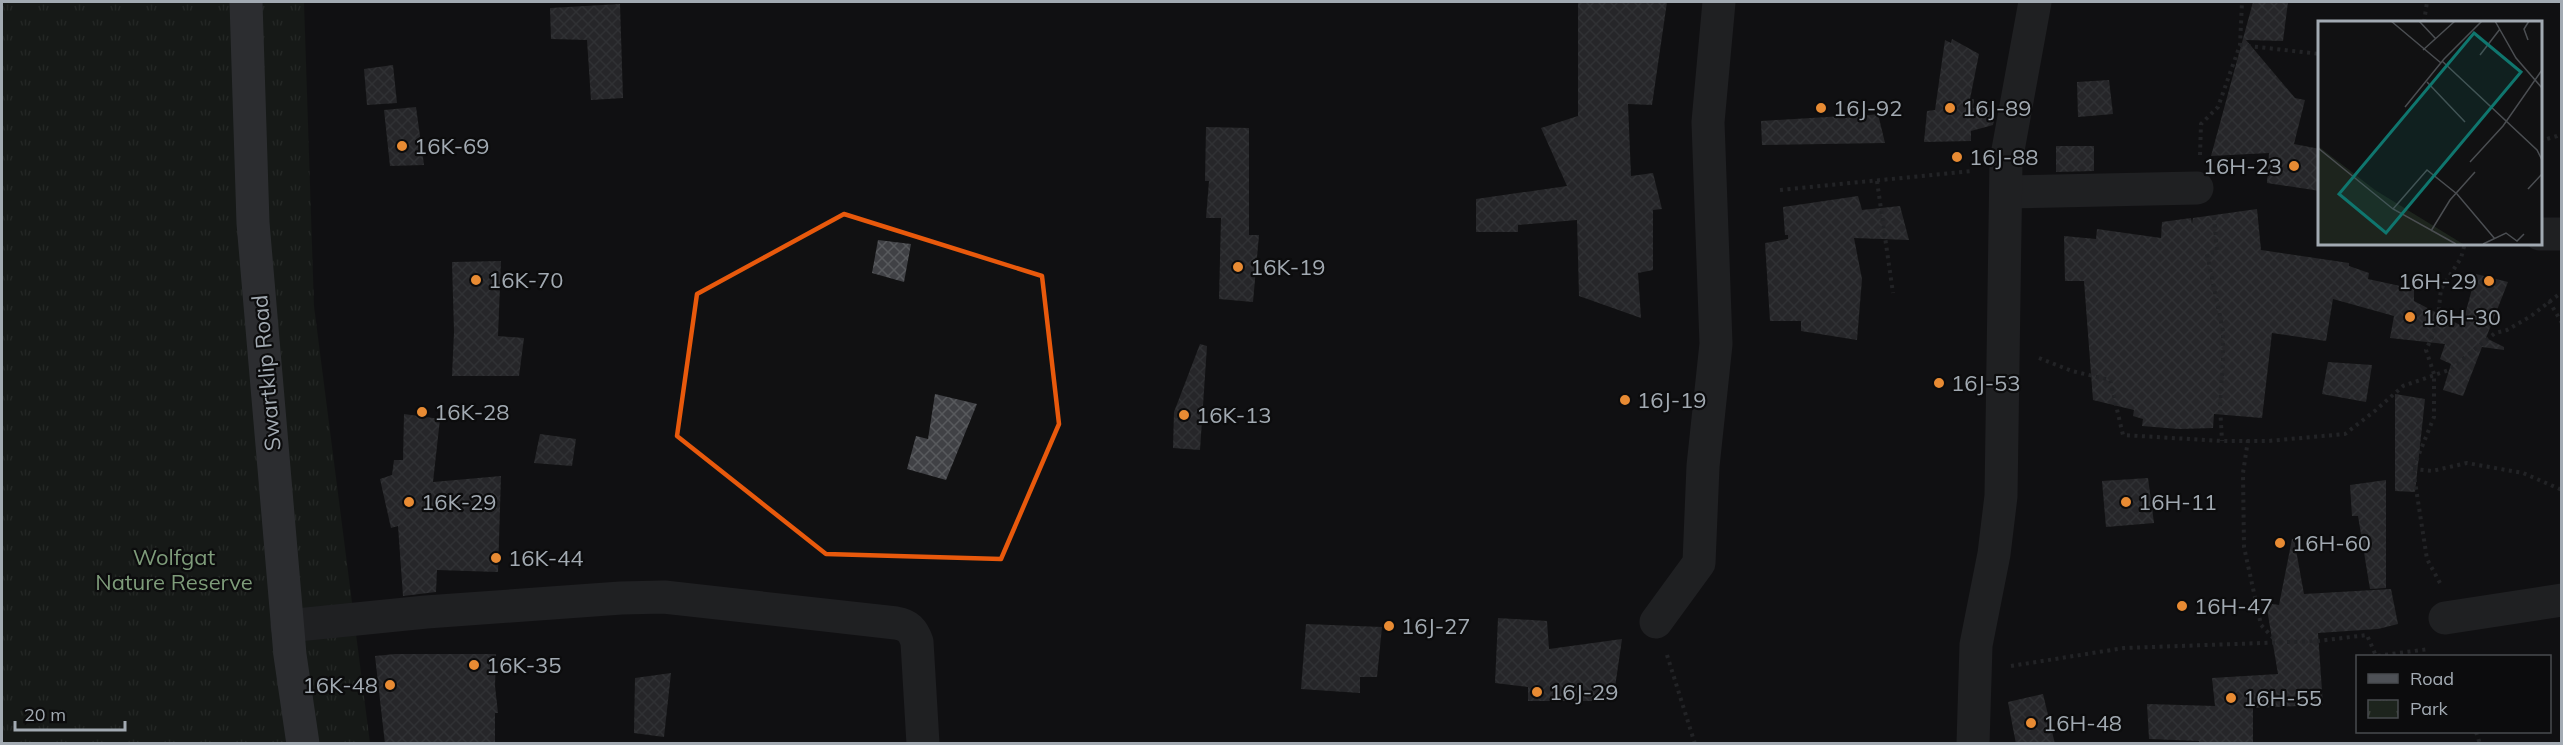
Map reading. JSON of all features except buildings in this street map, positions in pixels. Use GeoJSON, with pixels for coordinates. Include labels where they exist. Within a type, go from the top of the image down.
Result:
{"type":"FeatureCollection","features":[{"type":"Feature","properties":{"kind":"main road","name":"Swartklip Road"},"geometry":{"type":"LineString","coordinates":[[246,2],[253,223],[287,626],[303,744]]}},
{"type":"Feature","properties":{"kind":"street"},"geometry":{"type":"LineString","coordinates":[[1656,622],[1699,564],[1703,466],[1716,344],[1708,122],[1719,2]]}},
{"type":"Feature","properties":{"kind":"street"},"geometry":{"type":"LineString","coordinates":[[1973,744],[1976,645],[1994,554],[2001,496],[2006,180],[2035,2]]}},
{"type":"Feature","properties":{"kind":"street"},"geometry":{"type":"LineString","coordinates":[[2006,180],[2197,188]]}},
{"type":"Feature","properties":{"kind":"street"},"geometry":{"type":"LineString","coordinates":[[2542,234],[2562,234]]}},
{"type":"Feature","properties":{"kind":"street"},"geometry":{"type":"LineString","coordinates":[[287,626],[426,612],[643,597],[675,598],[896,623],[906,625],[914,632],[922,744]]}},
{"type":"Feature","properties":{"kind":"street"},"geometry":{"type":"LineString","coordinates":[[2445,618],[2562,600]]}},
{"type":"Feature","properties":{"kind":"path"},"geometry":{"type":"LineString","coordinates":[[2222,441],[2220,406],[2223,331],[2207,254],[2217,251],[2212,186],[2197,188],[2200,171],[2201,124],[2218,107],[2240,45],[2242,2]]}},
{"type":"Feature","properties":{"kind":"path"},"geometry":{"type":"LineString","coordinates":[[2424,21],[2427,2]]}},
{"type":"Feature","properties":{"kind":"path"},"geometry":{"type":"LineString","coordinates":[[2240,45],[2318,54]]}},
{"type":"Feature","properties":{"kind":"path"},"geometry":{"type":"LineString","coordinates":[[2542,141],[2562,133]]}},
{"type":"Feature","properties":{"kind":"path"},"geometry":{"type":"LineString","coordinates":[[1780,190],[1877,181],[2006,180]]}},
{"type":"Feature","properties":{"kind":"path"},"geometry":{"type":"LineString","coordinates":[[1877,181],[1893,292]]}},
{"type":"Feature","properties":{"kind":"path"},"geometry":{"type":"LineString","coordinates":[[2445,618],[2444,590],[2427,559],[2413,469],[2434,417],[2434,374],[2426,350],[2436,326],[2440,289],[2461,258],[2465,244]]}},
{"type":"Feature","properties":{"kind":"path"},"geometry":{"type":"LineString","coordinates":[[2004,349],[2025,353],[2072,371],[2110,380],[2119,409],[2123,435],[2222,441],[2345,434],[2403,386],[2449,370],[2495,333],[2507,330],[2531,316],[2562,292]]}},
{"type":"Feature","properties":{"kind":"path"},"geometry":{"type":"LineString","coordinates":[[2549,302],[2562,323]]}},
{"type":"Feature","properties":{"kind":"path"},"geometry":{"type":"LineString","coordinates":[[2248,440],[2243,473],[2244,547],[2261,625],[2276,642]]}},
{"type":"Feature","properties":{"kind":"path"},"geometry":{"type":"LineString","coordinates":[[2413,469],[2432,471],[2467,463],[2523,473],[2562,490]]}},
{"type":"Feature","properties":{"kind":"path"},"geometry":{"type":"LineString","coordinates":[[1656,622],[1695,744]]}},
{"type":"Feature","properties":{"kind":"path"},"geometry":{"type":"LineString","coordinates":[[1975,671],[2124,648],[2276,642],[2367,635],[2376,655]]}},
{"type":"Feature","properties":{"kind":"path"},"geometry":{"type":"LineString","coordinates":[[2383,655],[2430,648]]}},
{"type":"Feature","properties":{"kind":"highlighted area"},"geometry":{"type":"Polygon","coordinates":[[[844,214],[1042,276],[1059,424],[1001,559],[826,554],[677,436],[697,294],[844,214]]]}},
{"type":"Feature","properties":{"kind":"green space","name":"Wolfgat Nature Reserve"},"geometry":{"type":"Polygon","coordinates":[[[2,2],[304,2],[314,306],[370,743],[2,743],[2,2]]]}},
{"type":"Feature","properties":{"kind":"place","name":"16J-92"},"geometry":{"type":"Point","coordinates":[1821,108]}},
{"type":"Feature","properties":{"kind":"place","name":"16J-89"},"geometry":{"type":"Point","coordinates":[1950,108]}},
{"type":"Feature","properties":{"kind":"place","name":"16K-69"},"geometry":{"type":"Point","coordinates":[402,146]}},
{"type":"Feature","properties":{"kind":"place","name":"16J-88"},"geometry":{"type":"Point","coordinates":[1957,157]}},
{"type":"Feature","properties":{"kind":"place","name":"16H-23"},"geometry":{"type":"Point","coordinates":[2294,166]}},
{"type":"Feature","properties":{"kind":"place","name":"16K-19"},"geometry":{"type":"Point","coordinates":[1238,267]}},
{"type":"Feature","properties":{"kind":"place","name":"16K-70"},"geometry":{"type":"Point","coordinates":[476,280]}},
{"type":"Feature","properties":{"kind":"place","name":"16H-29"},"geometry":{"type":"Point","coordinates":[2489,281]}},
{"type":"Feature","properties":{"kind":"place","name":"16H-30"},"geometry":{"type":"Point","coordinates":[2410,317]}},
{"type":"Feature","properties":{"kind":"place","name":"16J-53"},"geometry":{"type":"Point","coordinates":[1939,383]}},
{"type":"Feature","properties":{"kind":"place","name":"16J-19"},"geometry":{"type":"Point","coordinates":[1625,400]}},
{"type":"Feature","properties":{"kind":"place","name":"16K-28"},"geometry":{"type":"Point","coordinates":[422,412]}},
{"type":"Feature","properties":{"kind":"place","name":"16K-13"},"geometry":{"type":"Point","coordinates":[1184,415]}},
{"type":"Feature","properties":{"kind":"place","name":"16K-29"},"geometry":{"type":"Point","coordinates":[409,502]}},
{"type":"Feature","properties":{"kind":"place","name":"16H-11"},"geometry":{"type":"Point","coordinates":[2126,502]}},
{"type":"Feature","properties":{"kind":"place","name":"16H-60"},"geometry":{"type":"Point","coordinates":[2280,543]}},
{"type":"Feature","properties":{"kind":"place","name":"16K-44"},"geometry":{"type":"Point","coordinates":[496,558]}},
{"type":"Feature","properties":{"kind":"place","name":"16H-47"},"geometry":{"type":"Point","coordinates":[2182,606]}},
{"type":"Feature","properties":{"kind":"place","name":"16J-27"},"geometry":{"type":"Point","coordinates":[1389,626]}},
{"type":"Feature","properties":{"kind":"place","name":"16K-35"},"geometry":{"type":"Point","coordinates":[474,665]}},
{"type":"Feature","properties":{"kind":"place","name":"16K-48"},"geometry":{"type":"Point","coordinates":[390,685]}},
{"type":"Feature","properties":{"kind":"place","name":"16J-29"},"geometry":{"type":"Point","coordinates":[1537,692]}},
{"type":"Feature","properties":{"kind":"place","name":"16H-55"},"geometry":{"type":"Point","coordinates":[2231,698]}},
{"type":"Feature","properties":{"kind":"place","name":"16H-48"},"geometry":{"type":"Point","coordinates":[2031,723]}}]}
